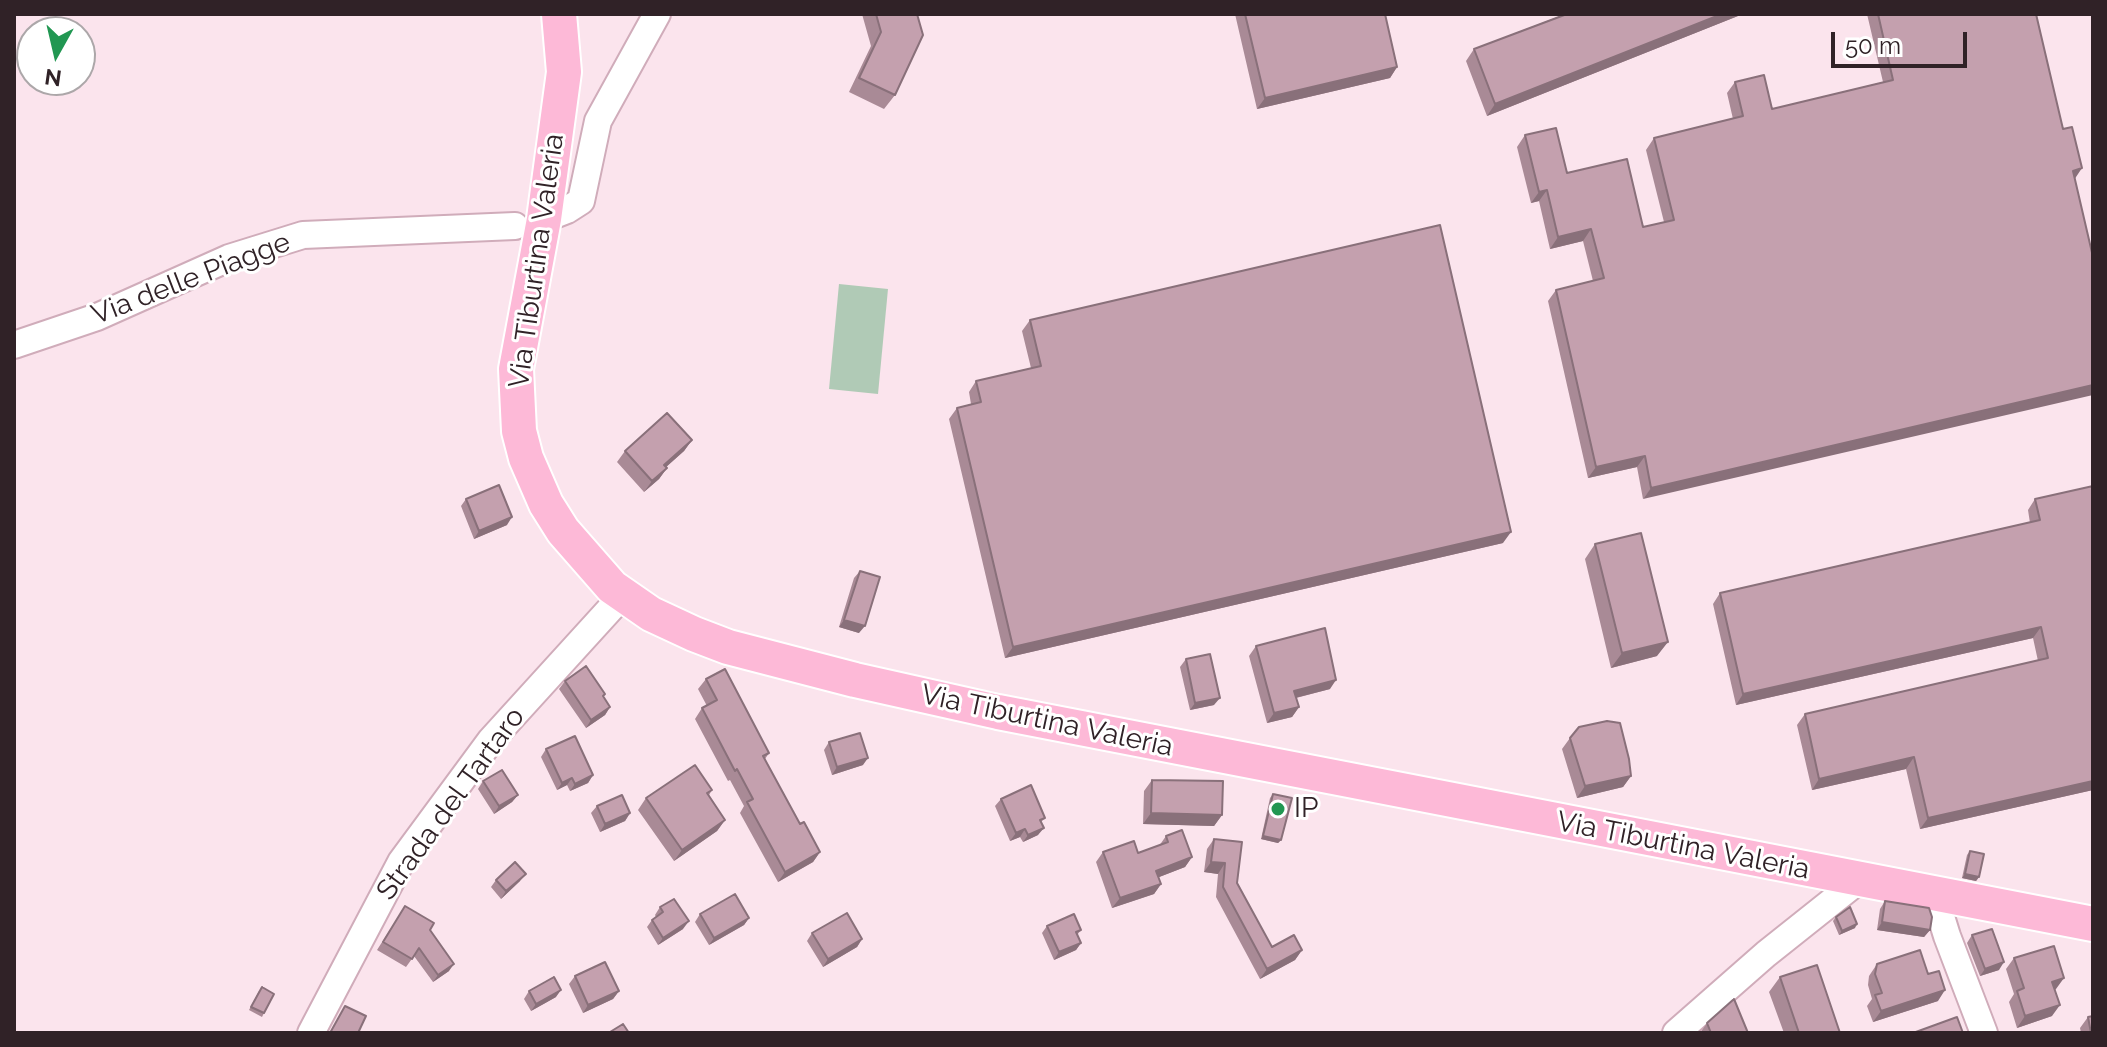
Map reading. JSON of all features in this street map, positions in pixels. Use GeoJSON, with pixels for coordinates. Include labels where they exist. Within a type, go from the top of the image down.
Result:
{"type":"FeatureCollection","features":[{"type":"Feature","properties":{"kind":"main road","name":"Via Tiburtina Valeria"},"geometry":{"type":"LineString","coordinates":[[559,14],[564,72],[530,223],[516,369],[519,431],[526,458],[552,515],[591,565],[622,596],[651,614],[710,640],[904,692],[1125,739],[2093,924]]}},
{"type":"Feature","properties":{"kind":"street"},"geometry":{"type":"LineString","coordinates":[[530,223],[567,210],[581,201],[598,121],[657,14]]}},
{"type":"Feature","properties":{"kind":"street","name":"Via delle Piagge"},"geometry":{"type":"LineString","coordinates":[[14,345],[108,312],[229,258],[303,235],[530,223]]}},
{"type":"Feature","properties":{"kind":"street","name":"Strada del Tartaro"},"geometry":{"type":"LineString","coordinates":[[311,1033],[401,862],[491,740],[622,596]]}},
{"type":"Feature","properties":{"kind":"street"},"geometry":{"type":"LineString","coordinates":[[1678,1032],[1766,954],[1859,880]]}},
{"type":"Feature","properties":{"kind":"street"},"geometry":{"type":"LineString","coordinates":[[1934,894],[1984,1033]]}},
{"type":"Feature","properties":{"kind":"green space"},"geometry":{"type":"Polygon","coordinates":[[[839,284],[888,289],[878,394],[829,389],[839,284]]]}},
{"type":"Feature","properties":{"kind":"building"},"geometry":{"type":"Polygon","coordinates":[[[876,14],[917,14],[923,35],[895,95],[859,78],[881,32],[876,14]]]}},
{"type":"Feature","properties":{"kind":"building"},"geometry":{"type":"Polygon","coordinates":[[[1245,14],[1385,14],[1397,67],[1265,98],[1245,14]]]}},
{"type":"Feature","properties":{"kind":"building"},"geometry":{"type":"Polygon","coordinates":[[[1567,14],[1722,14],[1495,104],[1474,49],[1567,14]]]}},
{"type":"Feature","properties":{"kind":"building"},"geometry":{"type":"Polygon","coordinates":[[[1878,14],[2036,14],[2063,129],[2072,127],[2082,168],[2073,171],[2093,257],[2093,385],[1651,488],[1645,456],[1596,467],[1556,290],[1604,278],[1591,229],[1558,237],[1547,190],[1539,192],[1525,135],[1556,128],[1567,173],[1627,159],[1643,227],[1674,220],[1654,138],[1743,116],[1735,82],[1764,75],[1772,109],[1893,80],[1878,14]]]}},
{"type":"Feature","properties":{"kind":"building"},"geometry":{"type":"Polygon","coordinates":[[[1440,225],[1511,532],[1013,647],[957,408],[981,402],[976,381],[1041,366],[1030,320],[1440,225]]]}},
{"type":"Feature","properties":{"kind":"building"},"geometry":{"type":"Polygon","coordinates":[[[667,413],[692,440],[664,465],[667,468],[652,481],[625,451],[667,413]]]}},
{"type":"Feature","properties":{"kind":"building"},"geometry":{"type":"Polygon","coordinates":[[[499,485],[512,517],[479,531],[466,499],[499,485]]]}},
{"type":"Feature","properties":{"kind":"building"},"geometry":{"type":"Polygon","coordinates":[[[2093,486],[2093,781],[1928,818],[1914,757],[1819,779],[1805,714],[2048,658],[2041,627],[1743,694],[1720,593],[2040,520],[2035,499],[2093,486]]]}},
{"type":"Feature","properties":{"kind":"building"},"geometry":{"type":"Polygon","coordinates":[[[1641,533],[1668,642],[1622,653],[1595,544],[1641,533]]]}},
{"type":"Feature","properties":{"kind":"building"},"geometry":{"type":"Polygon","coordinates":[[[860,571],[880,577],[865,626],[844,620],[860,571]]]}},
{"type":"Feature","properties":{"kind":"building"},"geometry":{"type":"Polygon","coordinates":[[[1325,628],[1336,680],[1294,691],[1299,707],[1274,713],[1256,646],[1325,628]]]}},
{"type":"Feature","properties":{"kind":"building"},"geometry":{"type":"Polygon","coordinates":[[[1210,654],[1220,698],[1195,703],[1186,659],[1210,654]]]}},
{"type":"Feature","properties":{"kind":"building"},"geometry":{"type":"Polygon","coordinates":[[[586,666],[610,707],[591,720],[565,681],[586,666]]]}},
{"type":"Feature","properties":{"kind":"building"},"geometry":{"type":"Polygon","coordinates":[[[725,669],[769,753],[763,756],[800,824],[804,822],[820,852],[785,872],[747,802],[753,799],[702,708],[717,700],[706,679],[725,669]]]}},
{"type":"Feature","properties":{"kind":"building"},"geometry":{"type":"Polygon","coordinates":[[[1607,721],[1620,723],[1631,776],[1585,786],[1570,738],[1579,727],[1607,721]]]}},
{"type":"Feature","properties":{"kind":"building"},"geometry":{"type":"Polygon","coordinates":[[[860,733],[868,758],[837,767],[829,742],[860,733]]]}},
{"type":"Feature","properties":{"kind":"building"},"geometry":{"type":"Polygon","coordinates":[[[575,736],[593,775],[575,784],[572,778],[562,783],[546,749],[575,736]]]}},
{"type":"Feature","properties":{"kind":"building"},"geometry":{"type":"Polygon","coordinates":[[[695,765],[712,790],[707,793],[725,820],[682,850],[646,798],[695,765]]]}},
{"type":"Feature","properties":{"kind":"building"},"geometry":{"type":"Polygon","coordinates":[[[502,770],[518,795],[499,806],[483,781],[502,770]]]}},
{"type":"Feature","properties":{"kind":"building"},"geometry":{"type":"Polygon","coordinates":[[[1152,780],[1223,781],[1222,815],[1151,813],[1152,780]]]}},
{"type":"Feature","properties":{"kind":"building"},"geometry":{"type":"Polygon","coordinates":[[[1031,785],[1045,818],[1040,820],[1044,828],[1028,835],[1025,829],[1016,833],[1001,799],[1031,785]]]}},
{"type":"Feature","properties":{"kind":"building"},"geometry":{"type":"Polygon","coordinates":[[[1273,794],[1292,798],[1281,840],[1263,836],[1273,794]]]}},
{"type":"Feature","properties":{"kind":"building"},"geometry":{"type":"Polygon","coordinates":[[[622,795],[630,813],[605,824],[597,806],[622,795]]]}},
{"type":"Feature","properties":{"kind":"building"},"geometry":{"type":"Polygon","coordinates":[[[1182,830],[1192,857],[1156,871],[1161,884],[1120,898],[1103,852],[1134,841],[1138,853],[1168,842],[1166,836],[1182,830]]]}},
{"type":"Feature","properties":{"kind":"building"},"geometry":{"type":"Polygon","coordinates":[[[1214,839],[1242,842],[1237,883],[1272,947],[1294,935],[1302,950],[1267,969],[1223,887],[1225,863],[1211,862],[1214,839]]]}},
{"type":"Feature","properties":{"kind":"building"},"geometry":{"type":"Polygon","coordinates":[[[1970,851],[1984,854],[1979,877],[1965,874],[1970,851]]]}},
{"type":"Feature","properties":{"kind":"building"},"geometry":{"type":"Polygon","coordinates":[[[515,862],[526,874],[506,891],[496,880],[515,862]]]}},
{"type":"Feature","properties":{"kind":"building"},"geometry":{"type":"Polygon","coordinates":[[[735,894],[749,918],[714,938],[700,914],[735,894]]]}},
{"type":"Feature","properties":{"kind":"building"},"geometry":{"type":"Polygon","coordinates":[[[674,899],[689,921],[663,938],[652,920],[663,912],[660,907],[674,899]]]}},
{"type":"Feature","properties":{"kind":"building"},"geometry":{"type":"Polygon","coordinates":[[[1885,901],[1929,908],[1932,917],[1930,930],[1882,922],[1885,901]]]}},
{"type":"Feature","properties":{"kind":"building"},"geometry":{"type":"Polygon","coordinates":[[[405,906],[434,923],[430,930],[454,964],[438,975],[419,948],[412,959],[383,942],[405,906]]]}},
{"type":"Feature","properties":{"kind":"building"},"geometry":{"type":"Polygon","coordinates":[[[1850,907],[1857,924],[1842,931],[1836,917],[1850,907]]]}},
{"type":"Feature","properties":{"kind":"building"},"geometry":{"type":"Polygon","coordinates":[[[847,913],[862,939],[828,959],[812,933],[847,913]]]}},
{"type":"Feature","properties":{"kind":"building"},"geometry":{"type":"Polygon","coordinates":[[[1074,914],[1081,930],[1076,932],[1081,943],[1059,952],[1047,926],[1074,914]]]}},
{"type":"Feature","properties":{"kind":"building"},"geometry":{"type":"Polygon","coordinates":[[[1992,929],[2004,962],[1985,969],[1972,935],[1992,929]]]}},
{"type":"Feature","properties":{"kind":"building"},"geometry":{"type":"Polygon","coordinates":[[[2054,946],[2064,978],[2052,982],[2060,1005],[2025,1016],[2017,991],[2024,988],[2014,958],[2054,946]]]}},
{"type":"Feature","properties":{"kind":"building"},"geometry":{"type":"Polygon","coordinates":[[[1920,950],[1928,974],[1939,971],[1945,990],[1881,1011],[1875,995],[1882,993],[1875,974],[1877,964],[1920,950]]]}},
{"type":"Feature","properties":{"kind":"building"},"geometry":{"type":"Polygon","coordinates":[[[605,962],[619,991],[588,1005],[575,976],[605,962]]]}},
{"type":"Feature","properties":{"kind":"building"},"geometry":{"type":"Polygon","coordinates":[[[1817,965],[1840,1033],[1799,1033],[1780,977],[1817,965]]]}},
{"type":"Feature","properties":{"kind":"building"},"geometry":{"type":"Polygon","coordinates":[[[554,977],[561,990],[536,1004],[529,991],[554,977]]]}},
{"type":"Feature","properties":{"kind":"building"},"geometry":{"type":"Polygon","coordinates":[[[262,987],[274,994],[264,1013],[251,1007],[262,987]]]}},
{"type":"Feature","properties":{"kind":"building"},"geometry":{"type":"Polygon","coordinates":[[[1734,999],[1748,1033],[1711,1033],[1707,1023],[1734,999]]]}},
{"type":"Feature","properties":{"kind":"building"},"geometry":{"type":"Polygon","coordinates":[[[345,1006],[366,1016],[358,1033],[330,1033],[345,1006]]]}},
{"type":"Feature","properties":{"kind":"building"},"geometry":{"type":"Polygon","coordinates":[[[2093,1016],[2093,1033],[2091,1033],[2088,1017],[2093,1016]]]}},
{"type":"Feature","properties":{"kind":"building"},"geometry":{"type":"Polygon","coordinates":[[[1957,1017],[1963,1033],[1913,1033],[1957,1017]]]}},
{"type":"Feature","properties":{"kind":"building"},"geometry":{"type":"Polygon","coordinates":[[[623,1024],[629,1033],[610,1033],[610,1032],[623,1024]]]}},
{"type":"Feature","properties":{"kind":"place","name":"IP"},"geometry":{"type":"Point","coordinates":[1278,809]}}]}
